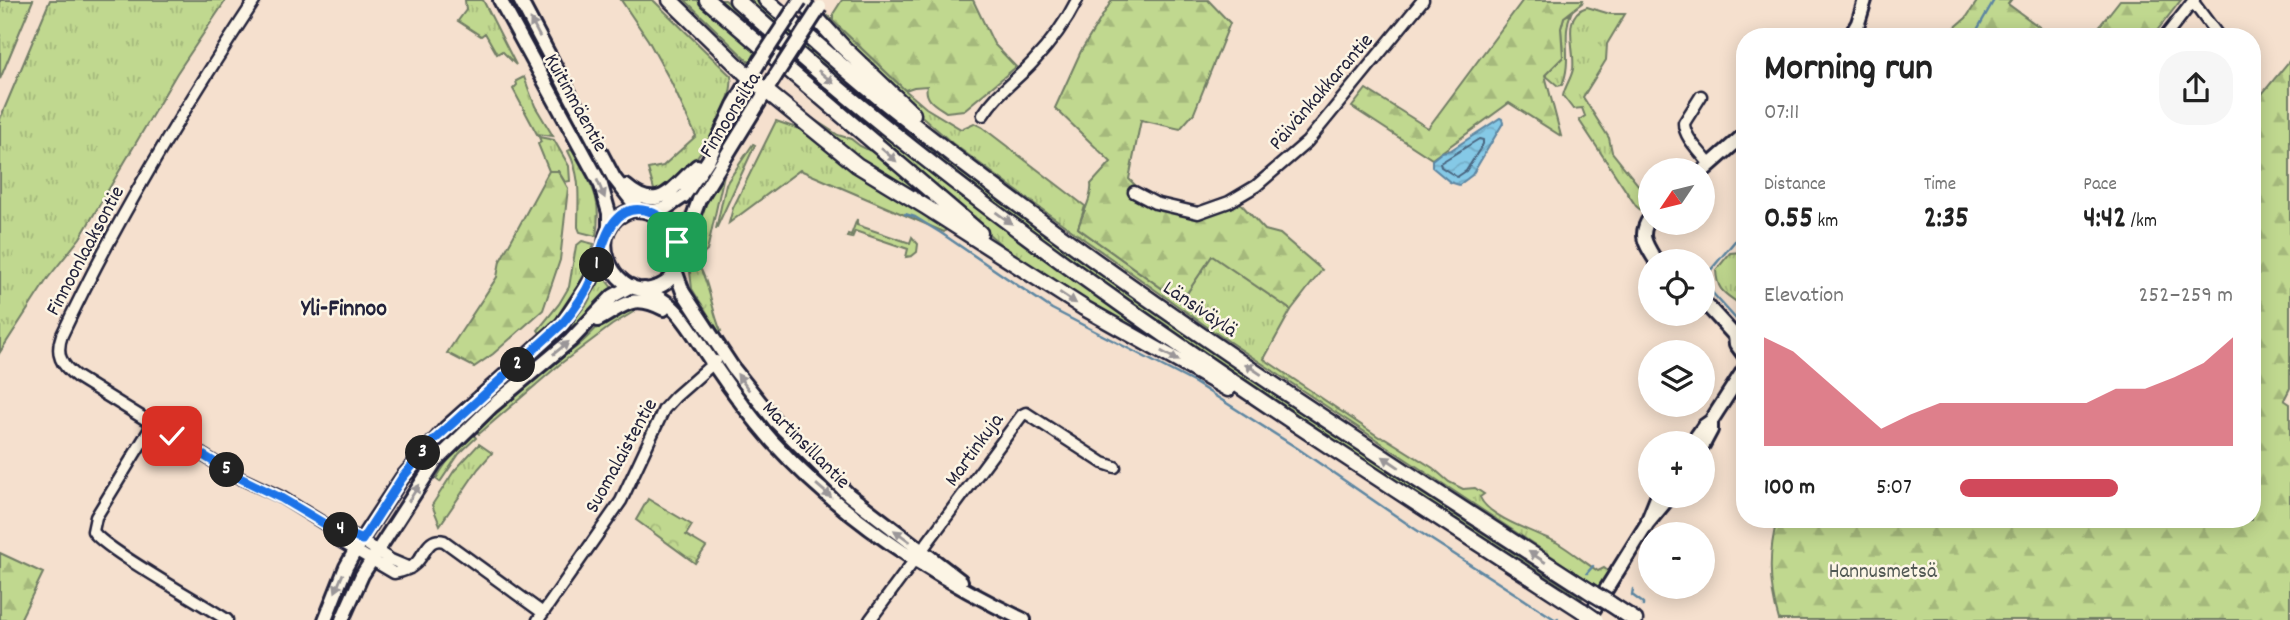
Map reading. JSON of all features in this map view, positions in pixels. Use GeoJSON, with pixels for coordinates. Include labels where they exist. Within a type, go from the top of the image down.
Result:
{"type":"FeatureCollection","features":[{"type":"Feature","properties":{"kind":"highway"},"geometry":{"type":"LineString","coordinates":[[670,0],[749,77],[857,165],[1101,318],[1214,380],[1340,461],[1374,475]]}},
{"type":"Feature","properties":{"kind":"highway"},"geometry":{"type":"LineString","coordinates":[[707,0],[1028,271]]}},
{"type":"Feature","properties":{"kind":"highway","name":"Länsiväylä"},"geometry":{"type":"LineString","coordinates":[[737,0],[870,114],[1001,216],[1199,358],[1585,616],[1596,620]]}},
{"type":"Feature","properties":{"kind":"highway","name":"Länsiväylä"},"geometry":{"type":"LineString","coordinates":[[765,0],[883,100],[1119,278],[1448,500],[1635,620]]}},
{"type":"Feature","properties":{"kind":"highway"},"geometry":{"type":"LineString","coordinates":[[800,0],[844,48],[912,113],[1013,199]]}},
{"type":"Feature","properties":{"kind":"main road","name":"Kuitinmäentie"},"geometry":{"type":"LineString","coordinates":[[500,0],[601,186],[609,213],[609,226]]}},
{"type":"Feature","properties":{"kind":"main road","name":"Kuitinmäentie"},"geometry":{"type":"LineString","coordinates":[[520,0],[614,178],[645,211]]}},
{"type":"Feature","properties":{"kind":"main road","name":"Finnoonsilta"},"geometry":{"type":"LineString","coordinates":[[645,211],[666,208],[678,201],[709,159],[749,77],[800,0]]}},
{"type":"Feature","properties":{"kind":"main road"},"geometry":{"type":"LineString","coordinates":[[1855,28],[1865,0]]}},
{"type":"Feature","properties":{"kind":"main road","name":"Finnoonsilta"},"geometry":{"type":"LineString","coordinates":[[678,256],[699,200],[822,4]]}},
{"type":"Feature","properties":{"kind":"main road"},"geometry":{"type":"LineString","coordinates":[[1715,161],[1736,142]]}},
{"type":"Feature","properties":{"kind":"main road"},"geometry":{"type":"LineString","coordinates":[[610,167],[637,195],[651,198],[669,193],[695,168],[709,159]]}},
{"type":"Feature","properties":{"kind":"main road"},"geometry":{"type":"LineString","coordinates":[[326,620],[337,589],[358,546],[402,478],[432,442],[562,324],[591,280],[609,226],[621,215],[645,211],[669,224],[677,242],[675,270],[658,286],[644,289],[631,286],[616,273],[604,247]]}},
{"type":"Feature","properties":{"kind":"main road","name":"Martinsillantie"},"geometry":{"type":"LineString","coordinates":[[675,270],[678,283],[724,354],[764,408],[803,451],[853,499],[919,555]]}},
{"type":"Feature","properties":{"kind":"main road"},"geometry":{"type":"LineString","coordinates":[[586,327],[612,296],[631,286]]}},
{"type":"Feature","properties":{"kind":"main road","name":"Martinsillantie"},"geometry":{"type":"LineString","coordinates":[[644,289],[663,300],[680,316],[758,425],[817,485],[845,509],[975,593],[1024,620]]}},
{"type":"Feature","properties":{"kind":"main road"},"geometry":{"type":"LineString","coordinates":[[342,620],[373,556],[435,462],[491,407],[586,327],[622,304],[636,301],[656,305],[680,316]]}},
{"type":"Feature","properties":{"kind":"main road"},"geometry":{"type":"LineString","coordinates":[[1715,314],[1736,340]]}},
{"type":"Feature","properties":{"kind":"main road"},"geometry":{"type":"LineString","coordinates":[[1714,326],[1728,341],[1736,344]]}},
{"type":"Feature","properties":{"kind":"main road"},"geometry":{"type":"LineString","coordinates":[[1700,431],[1711,421],[1736,382]]}},
{"type":"Feature","properties":{"kind":"main road"},"geometry":{"type":"LineString","coordinates":[[1710,431],[1711,421]]}},
{"type":"Feature","properties":{"kind":"main road"},"geometry":{"type":"LineString","coordinates":[[1649,522],[1660,508]]}},
{"type":"Feature","properties":{"kind":"main road"},"geometry":{"type":"LineString","coordinates":[[1585,616],[1638,537]]}},
{"type":"Feature","properties":{"kind":"street","name":"Finnoonlaaksontie"},"geometry":{"type":"LineString","coordinates":[[255,0],[142,183],[87,282],[59,342],[59,356],[65,368],[240,478],[281,498],[373,556],[410,568],[433,541],[444,541],[540,616]]}},
{"type":"Feature","properties":{"kind":"street"},"geometry":{"type":"LineString","coordinates":[[982,115],[992,101],[1032,63],[1077,0]]}},
{"type":"Feature","properties":{"kind":"street","name":"Päivänkakkarantie"},"geometry":{"type":"LineString","coordinates":[[1134,192],[1155,204],[1198,213],[1229,202],[1256,186],[1307,142],[1423,0]]}},
{"type":"Feature","properties":{"kind":"street"},"geometry":{"type":"LineString","coordinates":[[2172,28],[2193,1],[2212,28]]}},
{"type":"Feature","properties":{"kind":"street"},"geometry":{"type":"LineString","coordinates":[[1701,96],[1684,122],[1684,127],[1701,158]]}},
{"type":"Feature","properties":{"kind":"street","name":"Suomalaistentie"},"geometry":{"type":"LineString","coordinates":[[540,616],[621,500],[664,409],[724,354]]}},
{"type":"Feature","properties":{"kind":"street","name":"Martinkuja"},"geometry":{"type":"LineString","coordinates":[[919,555],[1021,415],[1026,413],[1103,463],[1115,467]]}},
{"type":"Feature","properties":{"kind":"street"},"geometry":{"type":"LineString","coordinates":[[153,424],[96,516],[93,531],[118,552],[227,620]]}},
{"type":"Feature","properties":{"kind":"street"},"geometry":{"type":"LineString","coordinates":[[870,620],[919,555]]}},
{"type":"Feature","properties":{"kind":"green space"},"geometry":{"type":"Polygon","coordinates":[[[0,0],[33,0],[0,79],[0,0]]]}},
{"type":"Feature","properties":{"kind":"green space"},"geometry":{"type":"Polygon","coordinates":[[[50,0],[226,0],[177,73],[80,238],[48,278],[0,352],[0,119],[50,0]]]}},
{"type":"Feature","properties":{"kind":"green space"},"geometry":{"type":"Polygon","coordinates":[[[465,0],[483,0],[516,65],[502,51],[497,54],[485,33],[481,36],[458,21],[466,10],[465,0]]]}},
{"type":"Feature","properties":{"kind":"green space"},"geometry":{"type":"Polygon","coordinates":[[[621,0],[653,0],[731,76],[727,103],[701,152],[679,178],[655,193],[648,169],[663,166],[696,136],[648,40],[621,0]]]}},
{"type":"Feature","properties":{"kind":"green space"},"geometry":{"type":"Polygon","coordinates":[[[685,0],[699,0],[759,51],[751,64],[685,0]]]}},
{"type":"Feature","properties":{"kind":"green space"},"geometry":{"type":"Polygon","coordinates":[[[714,0],[725,0],[836,97],[926,169],[1167,348],[1046,279],[1011,253],[714,0]]]}},
{"type":"Feature","properties":{"kind":"green space"},"geometry":{"type":"Polygon","coordinates":[[[747,0],[755,0],[913,133],[1117,286],[1426,496],[1582,598],[1579,602],[1335,442],[1094,277],[914,141],[747,0]]]}},
{"type":"Feature","properties":{"kind":"green space"},"geometry":{"type":"Polygon","coordinates":[[[842,0],[973,0],[994,44],[1016,67],[964,110],[946,112],[929,99],[927,86],[905,90],[833,21],[833,14],[842,0]]]}},
{"type":"Feature","properties":{"kind":"green space"},"geometry":{"type":"Polygon","coordinates":[[[1112,0],[1208,0],[1230,23],[1194,113],[1180,129],[1141,120],[1129,179],[1156,206],[1196,217],[1239,202],[1265,230],[1280,234],[1322,270],[1291,310],[1212,256],[1181,302],[1078,228],[1089,200],[1091,184],[1111,162],[1055,108],[1081,51],[1112,0]]]}},
{"type":"Feature","properties":{"kind":"green space"},"geometry":{"type":"Polygon","coordinates":[[[1523,0],[1583,0],[1564,17],[1561,28],[1563,57],[1545,75],[1561,136],[1509,103],[1432,159],[1352,107],[1366,89],[1428,128],[1523,0]]]}},
{"type":"Feature","properties":{"kind":"green space"},"geometry":{"type":"Polygon","coordinates":[[[1978,0],[2011,0],[2008,4],[2041,28],[1954,28],[1966,18],[1978,0]]]}},
{"type":"Feature","properties":{"kind":"green space"},"geometry":{"type":"Polygon","coordinates":[[[2120,0],[2181,0],[2159,28],[2098,28],[2120,0]]]}},
{"type":"Feature","properties":{"kind":"green space"},"geometry":{"type":"Polygon","coordinates":[[[1587,7],[1610,14],[1625,14],[1607,44],[1606,60],[1583,97],[1609,138],[1612,152],[1638,185],[1638,208],[1579,120],[1585,116],[1582,108],[1573,109],[1563,96],[1573,69],[1571,25],[1579,11],[1587,7]]]}},
{"type":"Feature","properties":{"kind":"green space"},"geometry":{"type":"Polygon","coordinates":[[[1571,13],[1567,31],[1567,67],[1562,85],[1558,86],[1545,75],[1563,57],[1561,28],[1564,17],[1571,13]]]}},
{"type":"Feature","properties":{"kind":"green space"},"geometry":{"type":"Polygon","coordinates":[[[828,16],[926,108],[961,129],[974,123],[982,127],[1085,206],[1078,228],[1181,302],[1212,255],[1291,310],[1264,359],[1379,437],[1385,438],[1433,468],[1449,482],[1463,489],[1475,488],[1484,494],[1480,497],[1484,504],[1502,518],[1556,542],[1598,571],[1604,568],[1608,571],[1598,587],[1213,331],[952,143],[899,96],[823,21],[828,16]]]}},
{"type":"Feature","properties":{"kind":"green space","name":"Hannusmetsä"},"geometry":{"type":"Polygon","coordinates":[[[2290,60],[2290,388],[2284,400],[2290,404],[2290,620],[1779,620],[1771,570],[1775,528],[2261,528],[2261,95],[2290,60]]]}},
{"type":"Feature","properties":{"kind":"green space"},"geometry":{"type":"Polygon","coordinates":[[[524,77],[535,106],[553,136],[537,134],[513,89],[517,85],[516,81],[524,77]]]}},
{"type":"Feature","properties":{"kind":"green space"},"geometry":{"type":"Polygon","coordinates":[[[792,105],[838,135],[851,139],[883,157],[949,213],[867,165],[792,105]]]}},
{"type":"Feature","properties":{"kind":"green space"},"geometry":{"type":"Polygon","coordinates":[[[776,121],[799,129],[862,175],[947,228],[944,232],[800,170],[729,223],[733,208],[776,121]]]}},
{"type":"Feature","properties":{"kind":"green space"},"geometry":{"type":"Polygon","coordinates":[[[539,137],[554,140],[569,166],[570,181],[565,182],[558,171],[549,171],[538,144],[541,142],[539,137]]]}},
{"type":"Feature","properties":{"kind":"green space"},"geometry":{"type":"Polygon","coordinates":[[[753,144],[755,145],[716,229],[726,184],[753,144]]]}},
{"type":"Feature","properties":{"kind":"green space"},"geometry":{"type":"Polygon","coordinates":[[[572,149],[596,199],[596,236],[580,232],[578,227],[577,179],[568,151],[572,149]]]}},
{"type":"Feature","properties":{"kind":"green space"},"geometry":{"type":"Polygon","coordinates":[[[549,171],[558,171],[568,188],[560,260],[543,310],[474,367],[447,353],[497,277],[500,261],[549,171]]]}},
{"type":"Feature","properties":{"kind":"green space"},"geometry":{"type":"Polygon","coordinates":[[[723,179],[707,251],[700,257],[689,257],[700,215],[723,179]]]}},
{"type":"Feature","properties":{"kind":"green space"},"geometry":{"type":"Polygon","coordinates":[[[857,219],[857,225],[910,243],[912,237],[918,244],[917,252],[906,257],[908,249],[855,231],[852,238],[847,237],[848,234],[851,235],[857,219]]]}},
{"type":"Feature","properties":{"kind":"green space"},"geometry":{"type":"Polygon","coordinates":[[[582,241],[594,244],[581,282],[561,314],[540,333],[538,330],[569,287],[576,246],[582,241]]]}},
{"type":"Feature","properties":{"kind":"green space"},"geometry":{"type":"Polygon","coordinates":[[[1736,252],[1736,302],[1725,294],[1717,279],[1716,270],[1730,253],[1736,252]]]}},
{"type":"Feature","properties":{"kind":"green space"},"geometry":{"type":"Polygon","coordinates":[[[689,263],[698,265],[702,271],[721,331],[719,332],[692,289],[689,263]]]}},
{"type":"Feature","properties":{"kind":"green space"},"geometry":{"type":"Polygon","coordinates":[[[602,275],[612,288],[579,325],[565,334],[564,331],[587,304],[602,275]]]}},
{"type":"Feature","properties":{"kind":"green space"},"geometry":{"type":"Polygon","coordinates":[[[635,304],[635,311],[559,365],[479,434],[476,431],[473,434],[476,438],[459,454],[440,482],[436,479],[448,460],[480,424],[580,344],[611,315],[635,304]]]}},
{"type":"Feature","properties":{"kind":"green space"},"geometry":{"type":"Polygon","coordinates":[[[479,444],[492,453],[440,525],[432,505],[454,471],[479,444]]]}},
{"type":"Feature","properties":{"kind":"green space"},"geometry":{"type":"Polygon","coordinates":[[[648,499],[692,525],[686,535],[706,547],[695,563],[636,520],[648,499]]]}},
{"type":"Feature","properties":{"kind":"green space"},"geometry":{"type":"Polygon","coordinates":[[[0,553],[43,573],[20,620],[0,620],[0,553]]]}},
{"type":"Feature","properties":{"kind":"water"},"geometry":{"type":"Polygon","coordinates":[[[1500,118],[1503,123],[1472,175],[1459,185],[1450,182],[1432,167],[1432,160],[1442,152],[1451,150],[1500,118]]]}},
{"type":"Feature","properties":{"kind":"waterway"},"geometry":{"type":"LineString","coordinates":[[1978,28],[1994,0]]}},
{"type":"Feature","properties":{"kind":"waterway"},"geometry":{"type":"LineString","coordinates":[[905,214],[941,233],[1052,309],[1195,383],[1297,448],[1415,529],[1556,620],[1558,618]]}},
{"type":"Feature","properties":{"kind":"waterway"},"geometry":{"type":"LineString","coordinates":[[1736,240],[1704,278],[1708,288],[1736,319]]}},
{"type":"Feature","properties":{"kind":"waterway"},"geometry":{"type":"LineString","coordinates":[[1587,573],[1593,566]]}},
{"type":"Feature","properties":{"kind":"waterway"},"geometry":{"type":"LineString","coordinates":[[1633,589],[1632,595],[1643,603],[1643,606]]}},
{"type":"Feature","properties":{"kind":"district","name":"Yli-Finnoo"},"geometry":{"type":"Point","coordinates":[344,307]}},
{"type":"Feature","properties":{"kind":"route"},"geometry":{"type":"LineString","coordinates":[[172,436],[240,478],[328,526],[362,540],[417,458],[572,312],[591,280],[604,247],[604,238],[615,219],[633,210],[650,212],[669,224],[677,242]]}}]}
